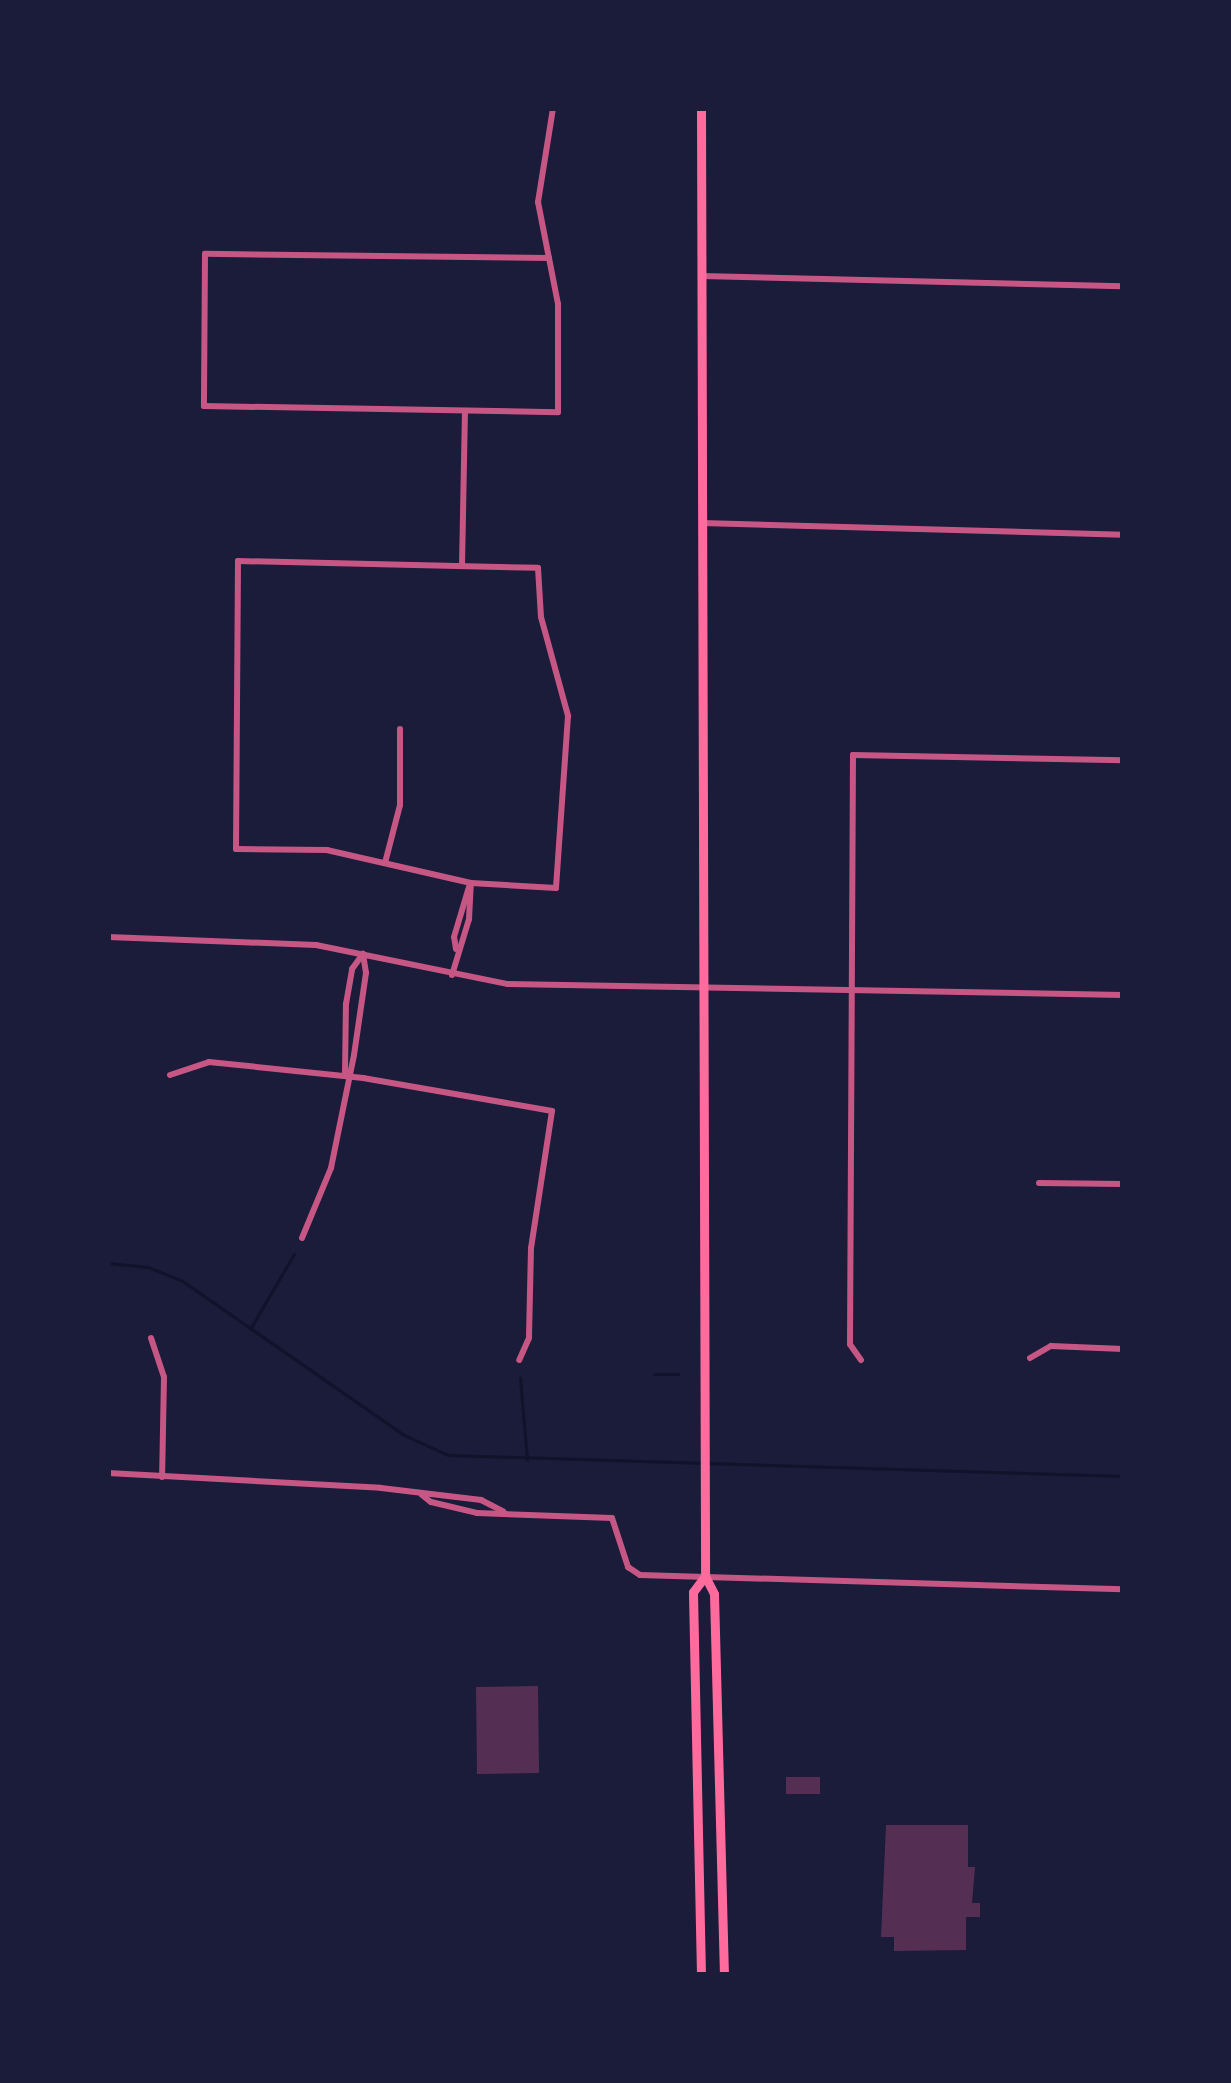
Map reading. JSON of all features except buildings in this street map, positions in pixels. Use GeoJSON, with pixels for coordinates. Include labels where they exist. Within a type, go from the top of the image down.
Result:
{"type":"FeatureCollection","features":[{"type":"Feature","properties":{"kind":"main road"},"geometry":{"type":"LineString","coordinates":[[701,108],[705,1576],[714,1594],[724,1975]]}},
{"type":"Feature","properties":{"kind":"main road"},"geometry":{"type":"LineString","coordinates":[[701,1975],[693,1592],[705,1576]]}},
{"type":"Feature","properties":{"kind":"main road"},"geometry":{"type":"LineString","coordinates":[[699,1871],[721,1870]]}},
{"type":"Feature","properties":{"kind":"street"},"geometry":{"type":"LineString","coordinates":[[549,258],[205,254],[204,406],[559,412],[560,320],[549,258],[538,202],[553,108]]}},
{"type":"Feature","properties":{"kind":"street"},"geometry":{"type":"LineString","coordinates":[[702,276],[1123,286]]}},
{"type":"Feature","properties":{"kind":"street"},"geometry":{"type":"LineString","coordinates":[[462,566],[464,410]]}},
{"type":"Feature","properties":{"kind":"street"},"geometry":{"type":"LineString","coordinates":[[702,523],[1123,535]]}},
{"type":"Feature","properties":{"kind":"street"},"geometry":{"type":"LineString","coordinates":[[238,561],[462,566],[538,568],[541,617],[568,716],[556,888],[471,884],[327,850],[236,849],[238,561]]}},
{"type":"Feature","properties":{"kind":"street"},"geometry":{"type":"LineString","coordinates":[[385,863],[400,805],[400,729]]}},
{"type":"Feature","properties":{"kind":"street"},"geometry":{"type":"LineString","coordinates":[[861,1360],[850,1344],[853,755],[1123,760]]}},
{"type":"Feature","properties":{"kind":"street"},"geometry":{"type":"LineString","coordinates":[[457,952],[459,917],[471,884]]}},
{"type":"Feature","properties":{"kind":"street"},"geometry":{"type":"LineString","coordinates":[[452,975],[469,919],[471,884]]}},
{"type":"Feature","properties":{"kind":"street"},"geometry":{"type":"LineString","coordinates":[[459,917],[469,919]]}},
{"type":"Feature","properties":{"kind":"street"},"geometry":{"type":"LineString","coordinates":[[108,937],[297,944],[508,984],[1123,995]]}},
{"type":"Feature","properties":{"kind":"street"},"geometry":{"type":"LineString","coordinates":[[346,1076],[345,1019],[352,969],[363,954]]}},
{"type":"Feature","properties":{"kind":"street"},"geometry":{"type":"LineString","coordinates":[[302,1238],[331,1168],[359,1021],[366,973],[363,954]]}},
{"type":"Feature","properties":{"kind":"street"},"geometry":{"type":"LineString","coordinates":[[345,1019],[359,1021]]}},
{"type":"Feature","properties":{"kind":"street"},"geometry":{"type":"LineString","coordinates":[[170,1075],[190,1064],[209,1062],[346,1076],[552,1111],[531,1248],[529,1338],[518,1360]]}},
{"type":"Feature","properties":{"kind":"street"},"geometry":{"type":"LineString","coordinates":[[1039,1183],[1123,1184]]}},
{"type":"Feature","properties":{"kind":"street"},"geometry":{"type":"LineString","coordinates":[[151,1338],[164,1377],[162,1478]]}},
{"type":"Feature","properties":{"kind":"street"},"geometry":{"type":"LineString","coordinates":[[1030,1358],[1051,1346],[1123,1349]]}},
{"type":"Feature","properties":{"kind":"street"},"geometry":{"type":"LineString","coordinates":[[108,1473],[381,1487],[481,1500],[503,1511]]}},
{"type":"Feature","properties":{"kind":"street"},"geometry":{"type":"LineString","coordinates":[[422,1495],[454,1509],[612,1518],[628,1567],[640,1575],[1123,1589]]}},
{"type":"Feature","properties":{"kind":"waterway"},"geometry":{"type":"LineString","coordinates":[[250,1329],[294,1254]]}},
{"type":"Feature","properties":{"kind":"waterway"},"geometry":{"type":"LineString","coordinates":[[108,1263],[148,1267],[181,1280],[404,1435],[448,1455],[1123,1476]]}},
{"type":"Feature","properties":{"kind":"waterway"},"geometry":{"type":"LineString","coordinates":[[654,1374],[678,1374]]}},
{"type":"Feature","properties":{"kind":"waterway"},"geometry":{"type":"LineString","coordinates":[[520,1378],[527,1460]]}}]}
